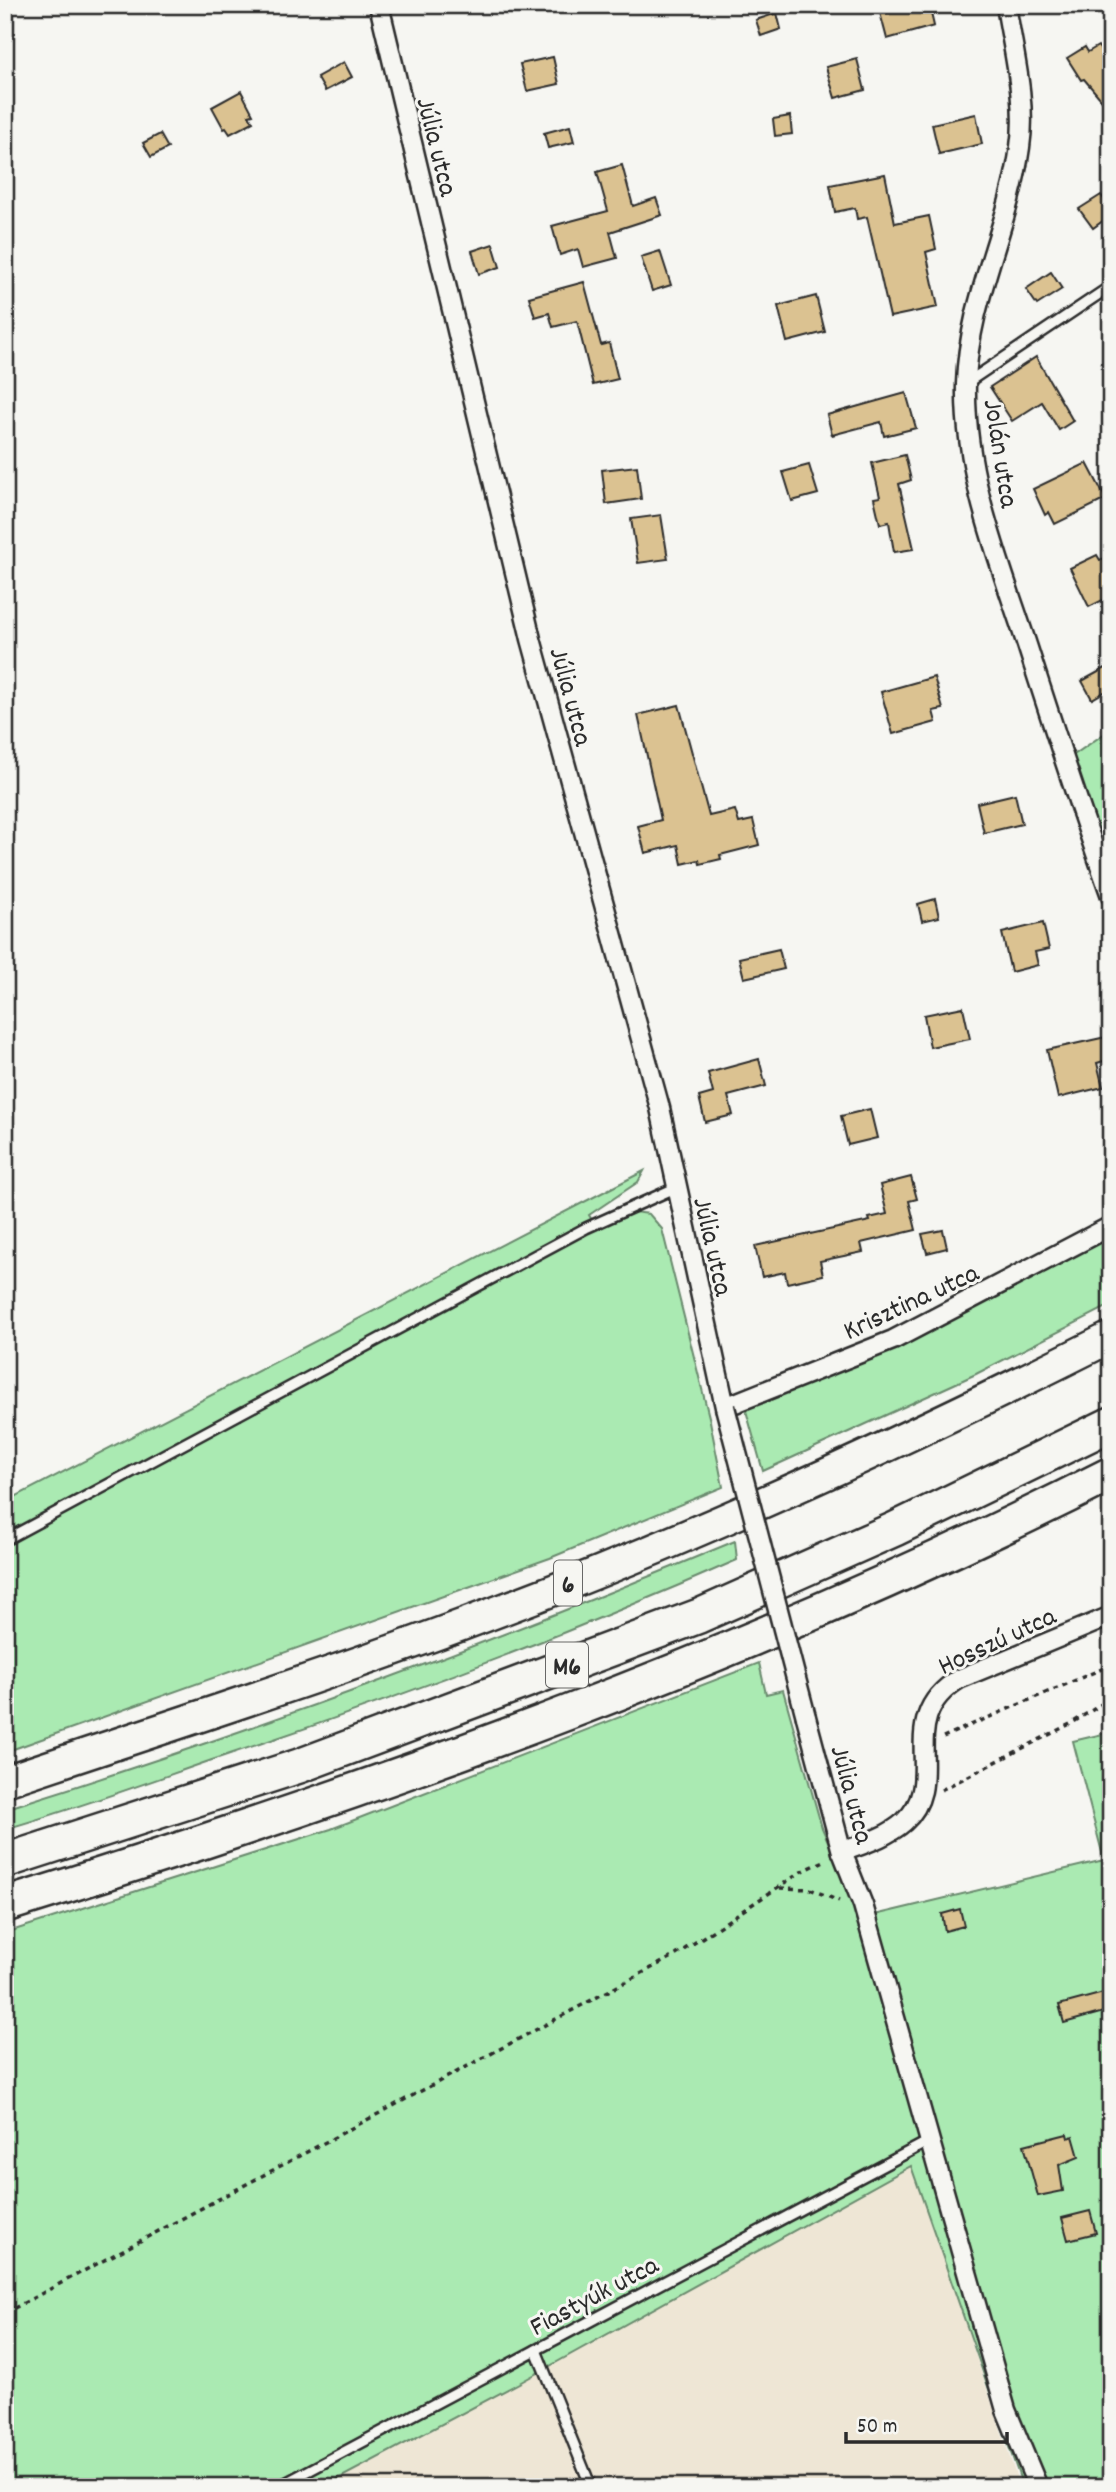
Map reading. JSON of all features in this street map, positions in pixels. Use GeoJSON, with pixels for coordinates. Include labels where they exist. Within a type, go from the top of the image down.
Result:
{"type":"FeatureCollection","features":[{"type":"Feature","properties":{"kind":"highway","name":"M6"},"geometry":{"type":"LineString","coordinates":[[5,1861],[299,1766],[699,1616],[907,1523],[1111,1424]]}},
{"type":"Feature","properties":{"kind":"highway","name":"M6"},"geometry":{"type":"LineString","coordinates":[[5,1905],[314,1806],[710,1657],[1050,1505],[1111,1474]]}},
{"type":"Feature","properties":{"kind":"main road","name":"6"},"geometry":{"type":"LineString","coordinates":[[5,1781],[306,1680],[505,1609],[886,1447],[1111,1337]]}},
{"type":"Feature","properties":{"kind":"street","name":"Júlia utca"},"geometry":{"type":"LineString","coordinates":[[379,5],[531,639],[660,1108],[675,1188],[725,1407],[806,1717],[842,1852],[867,1920],[1006,2410],[1038,2487]]}},
{"type":"Feature","properties":{"kind":"street","name":"Jolán utca"},"geometry":{"type":"LineString","coordinates":[[1006,5],[1020,105],[1021,144],[1015,174],[977,303],[966,383],[972,463],[981,505],[1111,896]]}},
{"type":"Feature","properties":{"kind":"street","name":"Krisztina utca"},"geometry":{"type":"LineString","coordinates":[[725,1407],[893,1340],[960,1308],[1111,1226]]}},
{"type":"Feature","properties":{"kind":"street","name":"Hosszú utca"},"geometry":{"type":"LineString","coordinates":[[916,1807],[923,1783],[925,1720],[930,1705],[941,1690],[959,1679],[1111,1616]]}},
{"type":"Feature","properties":{"kind":"street"},"geometry":{"type":"LineString","coordinates":[[842,1852],[888,1833],[905,1821],[916,1807]]}},
{"type":"Feature","properties":{"kind":"lane"},"geometry":{"type":"LineString","coordinates":[[966,383],[1111,286]]}},
{"type":"Feature","properties":{"kind":"lane"},"geometry":{"type":"LineString","coordinates":[[5,1540],[586,1228],[675,1188]]}},
{"type":"Feature","properties":{"kind":"lane","name":"Fiastyúk utca"},"geometry":{"type":"LineString","coordinates":[[278,2487],[929,2141]]}},
{"type":"Feature","properties":{"kind":"lane"},"geometry":{"type":"LineString","coordinates":[[536,2350],[591,2487]]}},
{"type":"Feature","properties":{"kind":"path"},"geometry":{"type":"LineString","coordinates":[[924,1755],[956,1729],[1111,1665]]}},
{"type":"Feature","properties":{"kind":"path"},"geometry":{"type":"LineString","coordinates":[[916,1807],[949,1785],[1072,1723],[1111,1698]]}},
{"type":"Feature","properties":{"kind":"path"},"geometry":{"type":"LineString","coordinates":[[5,2314],[676,1955],[778,1888],[842,1852]]}},
{"type":"Feature","properties":{"kind":"path"},"geometry":{"type":"LineString","coordinates":[[778,1888],[795,1887],[828,1895],[867,1920]]}},
{"type":"Feature","properties":{"kind":"shaded area"},"geometry":{"type":"Polygon","coordinates":[[[912,2166],[1020,2487],[323,2487],[521,2382],[912,2166]]]}},
{"type":"Feature","properties":{"kind":"green space"},"geometry":{"type":"Polygon","coordinates":[[[1111,729],[1111,843],[1100,850],[1071,757],[1111,729]]]}},
{"type":"Feature","properties":{"kind":"green space"},"geometry":{"type":"Polygon","coordinates":[[[644,1171],[638,1182],[589,1215],[596,1227],[634,1212],[649,1214],[662,1229],[710,1421],[723,1487],[550,1558],[5,1752],[5,1502],[644,1171]]]}},
{"type":"Feature","properties":{"kind":"green space"},"geometry":{"type":"Polygon","coordinates":[[[1111,1226],[1111,1305],[976,1374],[763,1471],[745,1407],[1111,1226]]]}},
{"type":"Feature","properties":{"kind":"green space"},"geometry":{"type":"Polygon","coordinates":[[[735,1541],[737,1560],[542,1641],[345,1715],[5,1829],[5,1809],[190,1749],[373,1684],[735,1541]]]}},
{"type":"Feature","properties":{"kind":"green space"},"geometry":{"type":"Polygon","coordinates":[[[759,1663],[766,1694],[783,1690],[822,1828],[862,1918],[1104,1860],[1073,1741],[1111,1732],[1111,2487],[1023,2487],[911,2166],[521,2382],[323,2487],[5,2487],[5,1933],[331,1829],[759,1663]]]}},
{"type":"Feature","properties":{"kind":"building"},"geometry":{"type":"Polygon","coordinates":[[[878,5],[929,5],[934,26],[887,39],[878,5]]]}},
{"type":"Feature","properties":{"kind":"building"},"geometry":{"type":"Polygon","coordinates":[[[777,13],[781,29],[761,36],[756,20],[777,13]]]}},
{"type":"Feature","properties":{"kind":"building"},"geometry":{"type":"Polygon","coordinates":[[[1098,46],[1111,66],[1111,111],[1084,79],[1081,80],[1067,58],[1085,47],[1088,52],[1098,46]]]}},
{"type":"Feature","properties":{"kind":"building"},"geometry":{"type":"Polygon","coordinates":[[[553,57],[559,84],[527,91],[520,64],[553,57]]]}},
{"type":"Feature","properties":{"kind":"building"},"geometry":{"type":"Polygon","coordinates":[[[857,59],[865,90],[835,98],[826,67],[857,59]]]}},
{"type":"Feature","properties":{"kind":"building"},"geometry":{"type":"Polygon","coordinates":[[[344,62],[352,77],[325,91],[317,77],[344,62]]]}},
{"type":"Feature","properties":{"kind":"building"},"geometry":{"type":"Polygon","coordinates":[[[241,91],[253,114],[249,115],[253,122],[230,134],[224,129],[212,107],[241,91]]]}},
{"type":"Feature","properties":{"kind":"building"},"geometry":{"type":"Polygon","coordinates":[[[976,114],[982,144],[939,154],[932,124],[976,114]]]}},
{"type":"Feature","properties":{"kind":"building"},"geometry":{"type":"Polygon","coordinates":[[[790,116],[792,134],[775,136],[773,119],[790,116]]]}},
{"type":"Feature","properties":{"kind":"building"},"geometry":{"type":"Polygon","coordinates":[[[570,126],[574,142],[548,148],[544,133],[570,126]]]}},
{"type":"Feature","properties":{"kind":"building"},"geometry":{"type":"Polygon","coordinates":[[[160,134],[168,148],[151,157],[143,143],[160,134]]]}},
{"type":"Feature","properties":{"kind":"building"},"geometry":{"type":"Polygon","coordinates":[[[622,165],[633,206],[656,198],[662,215],[610,232],[617,258],[583,267],[578,249],[560,255],[552,226],[608,211],[597,172],[622,165]]]}},
{"type":"Feature","properties":{"kind":"building"},"geometry":{"type":"Polygon","coordinates":[[[885,174],[895,223],[929,216],[936,249],[926,252],[938,307],[890,317],[867,217],[857,219],[855,208],[835,212],[830,185],[885,174]]]}},
{"type":"Feature","properties":{"kind":"building"},"geometry":{"type":"Polygon","coordinates":[[[1101,195],[1111,209],[1111,215],[1093,228],[1079,209],[1101,195]]]}},
{"type":"Feature","properties":{"kind":"building"},"geometry":{"type":"Polygon","coordinates":[[[493,244],[500,267],[479,274],[472,251],[493,244]]]}},
{"type":"Feature","properties":{"kind":"building"},"geometry":{"type":"Polygon","coordinates":[[[660,251],[671,285],[652,291],[641,257],[660,251]]]}},
{"type":"Feature","properties":{"kind":"building"},"geometry":{"type":"Polygon","coordinates":[[[1051,272],[1062,289],[1037,305],[1026,289],[1051,272]]]}},
{"type":"Feature","properties":{"kind":"building"},"geometry":{"type":"Polygon","coordinates":[[[584,282],[601,345],[609,343],[618,379],[593,385],[577,321],[553,327],[549,313],[535,317],[529,297],[584,282]]]}},
{"type":"Feature","properties":{"kind":"building"},"geometry":{"type":"Polygon","coordinates":[[[816,296],[825,332],[787,342],[778,306],[816,296]]]}},
{"type":"Feature","properties":{"kind":"building"},"geometry":{"type":"Polygon","coordinates":[[[1036,357],[1073,421],[1059,430],[1042,402],[1012,421],[990,387],[1036,357]]]}},
{"type":"Feature","properties":{"kind":"building"},"geometry":{"type":"Polygon","coordinates":[[[906,393],[916,428],[884,436],[881,422],[832,435],[827,415],[906,393]]]}},
{"type":"Feature","properties":{"kind":"building"},"geometry":{"type":"Polygon","coordinates":[[[905,455],[911,480],[899,484],[914,549],[894,552],[889,522],[880,524],[874,498],[880,497],[872,463],[905,455]]]}},
{"type":"Feature","properties":{"kind":"building"},"geometry":{"type":"Polygon","coordinates":[[[1087,463],[1106,499],[1055,524],[1049,512],[1045,515],[1033,489],[1087,463]]]}},
{"type":"Feature","properties":{"kind":"building"},"geometry":{"type":"Polygon","coordinates":[[[809,465],[818,494],[792,501],[783,472],[809,465]]]}},
{"type":"Feature","properties":{"kind":"building"},"geometry":{"type":"Polygon","coordinates":[[[637,466],[641,499],[606,504],[602,470],[637,466]]]}},
{"type":"Feature","properties":{"kind":"building"},"geometry":{"type":"Polygon","coordinates":[[[661,515],[668,559],[638,563],[631,519],[661,515]]]}},
{"type":"Feature","properties":{"kind":"building"},"geometry":{"type":"Polygon","coordinates":[[[1097,555],[1100,560],[1111,555],[1111,596],[1089,607],[1070,568],[1097,555]]]}},
{"type":"Feature","properties":{"kind":"building"},"geometry":{"type":"Polygon","coordinates":[[[1111,665],[1111,688],[1092,699],[1082,681],[1111,665]]]}},
{"type":"Feature","properties":{"kind":"building"},"geometry":{"type":"Polygon","coordinates":[[[934,677],[943,709],[933,711],[936,722],[893,734],[881,692],[934,677]]]}},
{"type":"Feature","properties":{"kind":"building"},"geometry":{"type":"Polygon","coordinates":[[[679,705],[709,816],[735,810],[739,823],[753,820],[759,845],[720,855],[721,859],[700,864],[699,860],[682,864],[678,845],[645,853],[638,826],[661,820],[638,715],[679,705]]]}},
{"type":"Feature","properties":{"kind":"building"},"geometry":{"type":"Polygon","coordinates":[[[1015,794],[1022,824],[984,833],[977,803],[1015,794]]]}},
{"type":"Feature","properties":{"kind":"building"},"geometry":{"type":"Polygon","coordinates":[[[935,899],[939,917],[922,921],[918,904],[935,899]]]}},
{"type":"Feature","properties":{"kind":"building"},"geometry":{"type":"Polygon","coordinates":[[[1043,923],[1049,949],[1035,952],[1038,965],[1011,972],[1002,933],[1043,923]]]}},
{"type":"Feature","properties":{"kind":"building"},"geometry":{"type":"Polygon","coordinates":[[[779,949],[784,969],[744,978],[739,958],[779,949]]]}},
{"type":"Feature","properties":{"kind":"building"},"geometry":{"type":"Polygon","coordinates":[[[963,1007],[970,1039],[930,1047],[924,1015],[963,1007]]]}},
{"type":"Feature","properties":{"kind":"building"},"geometry":{"type":"Polygon","coordinates":[[[1106,1037],[1111,1059],[1097,1063],[1103,1087],[1058,1098],[1047,1050],[1106,1037]]]}},
{"type":"Feature","properties":{"kind":"building"},"geometry":{"type":"Polygon","coordinates":[[[759,1059],[766,1086],[728,1096],[733,1115],[705,1122],[699,1097],[713,1093],[708,1073],[759,1059]]]}},
{"type":"Feature","properties":{"kind":"building"},"geometry":{"type":"Polygon","coordinates":[[[870,1109],[877,1138],[848,1145],[841,1116],[870,1109]]]}},
{"type":"Feature","properties":{"kind":"building"},"geometry":{"type":"Polygon","coordinates":[[[911,1177],[917,1199],[909,1201],[916,1230],[861,1243],[863,1252],[820,1261],[823,1275],[787,1283],[785,1272],[762,1277],[755,1246],[870,1221],[869,1218],[887,1214],[880,1185],[911,1177]]]}},
{"type":"Feature","properties":{"kind":"building"},"geometry":{"type":"Polygon","coordinates":[[[943,1230],[947,1248],[927,1253],[922,1234],[943,1230]]]}},
{"type":"Feature","properties":{"kind":"building"},"geometry":{"type":"Polygon","coordinates":[[[960,1909],[964,1926],[945,1931],[942,1914],[960,1909]]]}},
{"type":"Feature","properties":{"kind":"building"},"geometry":{"type":"Polygon","coordinates":[[[1111,1991],[1111,2010],[1064,2023],[1059,2005],[1111,1991]]]}},
{"type":"Feature","properties":{"kind":"building"},"geometry":{"type":"Polygon","coordinates":[[[1067,2134],[1068,2138],[1073,2136],[1079,2157],[1059,2165],[1063,2191],[1038,2196],[1024,2145],[1067,2134]]]}},
{"type":"Feature","properties":{"kind":"building"},"geometry":{"type":"Polygon","coordinates":[[[1090,2211],[1096,2233],[1068,2240],[1062,2218],[1090,2211]]]}}]}
